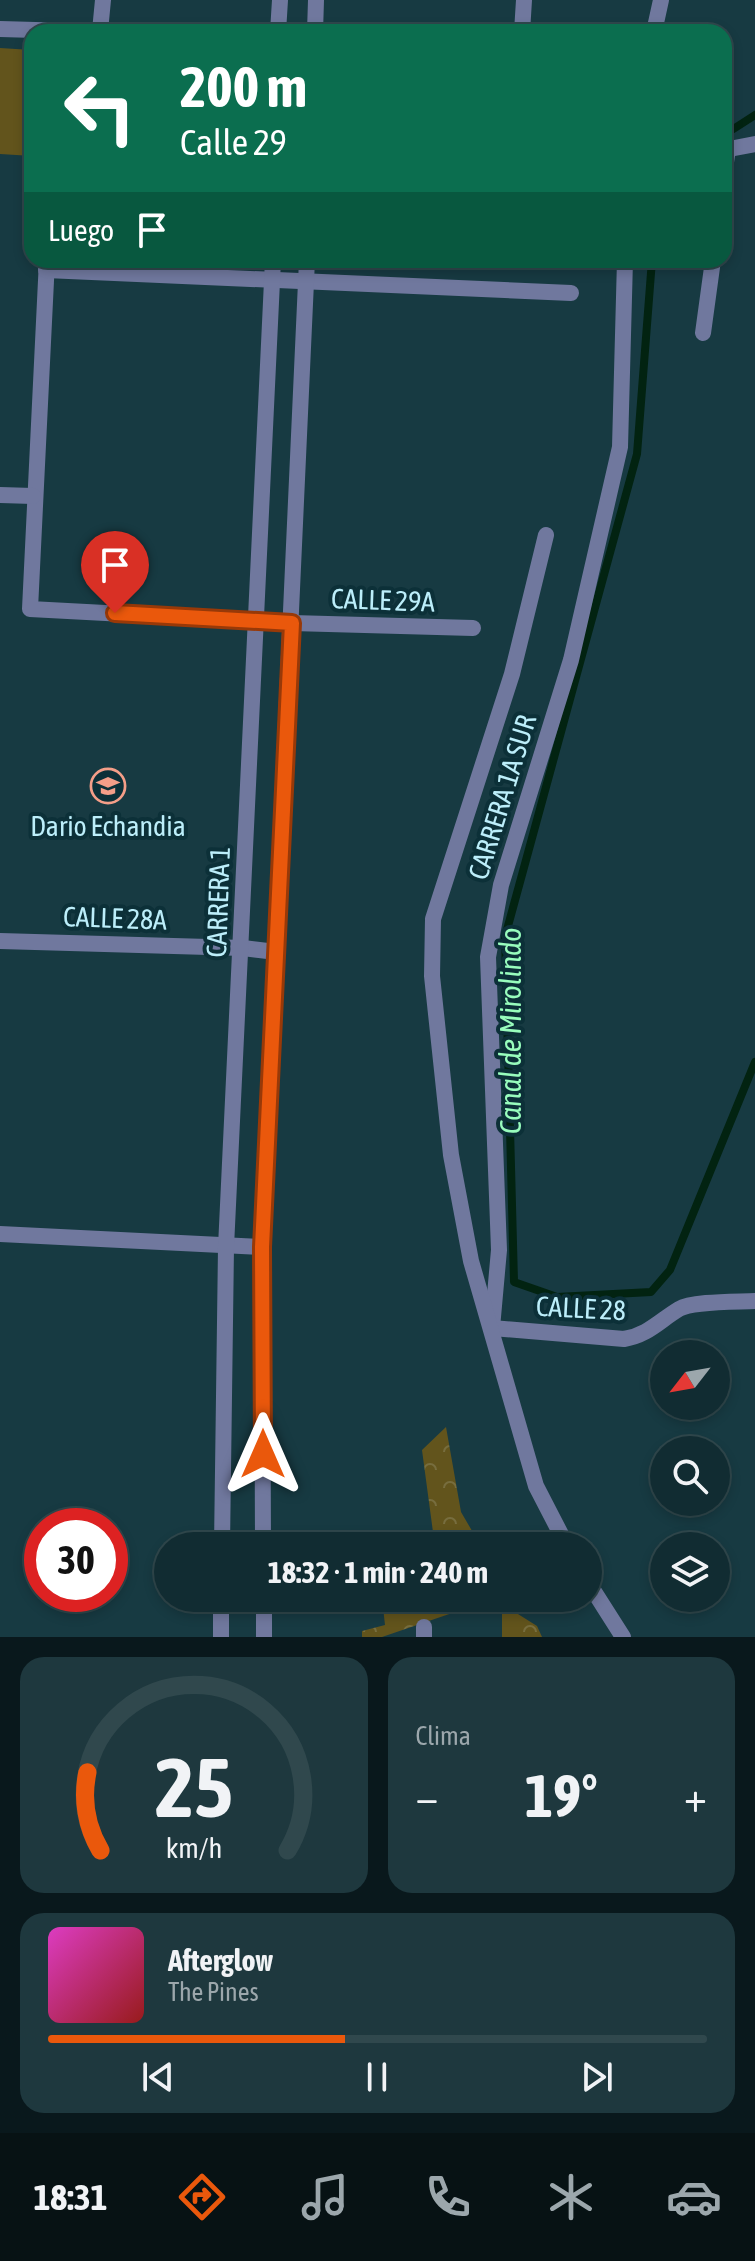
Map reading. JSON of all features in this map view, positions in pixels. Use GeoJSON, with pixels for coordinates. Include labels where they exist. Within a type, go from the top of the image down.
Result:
{"type":"FeatureCollection","features":[{"type":"Feature","properties":{"kind":"street"},"geometry":{"type":"LineString","coordinates":[[101,24],[103,0]]}},
{"type":"Feature","properties":{"kind":"street"},"geometry":{"type":"LineString","coordinates":[[278,24],[280,0]]}},
{"type":"Feature","properties":{"kind":"street"},"geometry":{"type":"LineString","coordinates":[[315,24],[316,0]]}},
{"type":"Feature","properties":{"kind":"street"},"geometry":{"type":"LineString","coordinates":[[522,24],[524,0]]}},
{"type":"Feature","properties":{"kind":"street"},"geometry":{"type":"LineString","coordinates":[[656,24],[661,0]]}},
{"type":"Feature","properties":{"kind":"street"},"geometry":{"type":"LineString","coordinates":[[0,29],[24,30]]}},
{"type":"Feature","properties":{"kind":"street"},"geometry":{"type":"LineString","coordinates":[[732,148],[755,144]]}},
{"type":"Feature","properties":{"kind":"street"},"geometry":{"type":"LineString","coordinates":[[0,495],[33,496],[46,268]]}},
{"type":"Feature","properties":{"kind":"street"},"geometry":{"type":"LineString","coordinates":[[95,268],[571,293]]}},
{"type":"Feature","properties":{"kind":"street","name":"CARRERA 1"},"geometry":{"type":"LineString","coordinates":[[222,1532],[226,1247],[243,948],[273,268]]}},
{"type":"Feature","properties":{"kind":"street"},"geometry":{"type":"LineString","coordinates":[[263,1532],[262,1247],[307,268]]}},
{"type":"Feature","properties":{"kind":"street","name":"CARRERA 1A SUR"},"geometry":{"type":"LineString","coordinates":[[492,1328],[499,1250],[488,957],[501,885],[571,660],[620,447],[625,268]]}},
{"type":"Feature","properties":{"kind":"street"},"geometry":{"type":"LineString","coordinates":[[703,333],[712,268]]}},
{"type":"Feature","properties":{"kind":"street","name":"CALLE 29A"},"geometry":{"type":"LineString","coordinates":[[33,496],[30,609],[292,623],[473,628]]}},
{"type":"Feature","properties":{"kind":"street","name":"CARRERA 1A SUR"},"geometry":{"type":"LineString","coordinates":[[546,535],[512,674],[433,919],[432,976],[451,1155],[471,1261],[492,1328],[511,1409],[536,1486],[560,1532]]}},
{"type":"Feature","properties":{"kind":"street","name":"CALLE 28A"},"geometry":{"type":"LineString","coordinates":[[0,941],[243,948],[276,952]]}},
{"type":"Feature","properties":{"kind":"street"},"geometry":{"type":"LineString","coordinates":[[0,1234],[262,1247]]}},
{"type":"Feature","properties":{"kind":"street","name":"CALLE 28"},"geometry":{"type":"LineString","coordinates":[[492,1328],[624,1339],[640,1336],[681,1308],[755,1301]]}},
{"type":"Feature","properties":{"kind":"street"},"geometry":{"type":"LineString","coordinates":[[602,1604],[623,1637]]}},
{"type":"Feature","properties":{"kind":"street"},"geometry":{"type":"LineString","coordinates":[[221,1612],[221,1637]]}},
{"type":"Feature","properties":{"kind":"street"},"geometry":{"type":"LineString","coordinates":[[264,1612],[264,1637]]}},
{"type":"Feature","properties":{"kind":"green space"},"geometry":{"type":"Polygon","coordinates":[[[0,48],[24,50],[24,156],[0,154],[0,48]]]}},
{"type":"Feature","properties":{"kind":"green space"},"geometry":{"type":"Polygon","coordinates":[[[446,1427],[461,1512],[473,1532],[433,1532],[422,1450],[446,1427]]]}},
{"type":"Feature","properties":{"kind":"green space"},"geometry":{"type":"Polygon","coordinates":[[[384,1612],[455,1612],[382,1637],[362,1637],[362,1631],[385,1625],[384,1612]]]}},
{"type":"Feature","properties":{"kind":"green space"},"geometry":{"type":"Polygon","coordinates":[[[502,1612],[515,1612],[537,1626],[542,1637],[502,1637],[502,1612]]]}},
{"type":"Feature","properties":{"kind":"waterway","name":"Canal de Mirolindo"},"geometry":{"type":"LineString","coordinates":[[732,130],[755,115]]}},
{"type":"Feature","properties":{"kind":"waterway","name":"Canal de Mirolindo"},"geometry":{"type":"LineString","coordinates":[[651,268],[637,454],[505,937],[514,1282],[557,1297],[651,1292],[670,1270],[755,1062]]}},
{"type":"Feature","properties":{"kind":"place","name":"Dario Echandia"},"geometry":{"type":"Point","coordinates":[108,786]}},
{"type":"Feature","properties":{"kind":"route"},"geometry":{"type":"LineString","coordinates":[[115,613],[292,623],[262,1247],[263,1454]]}}]}
